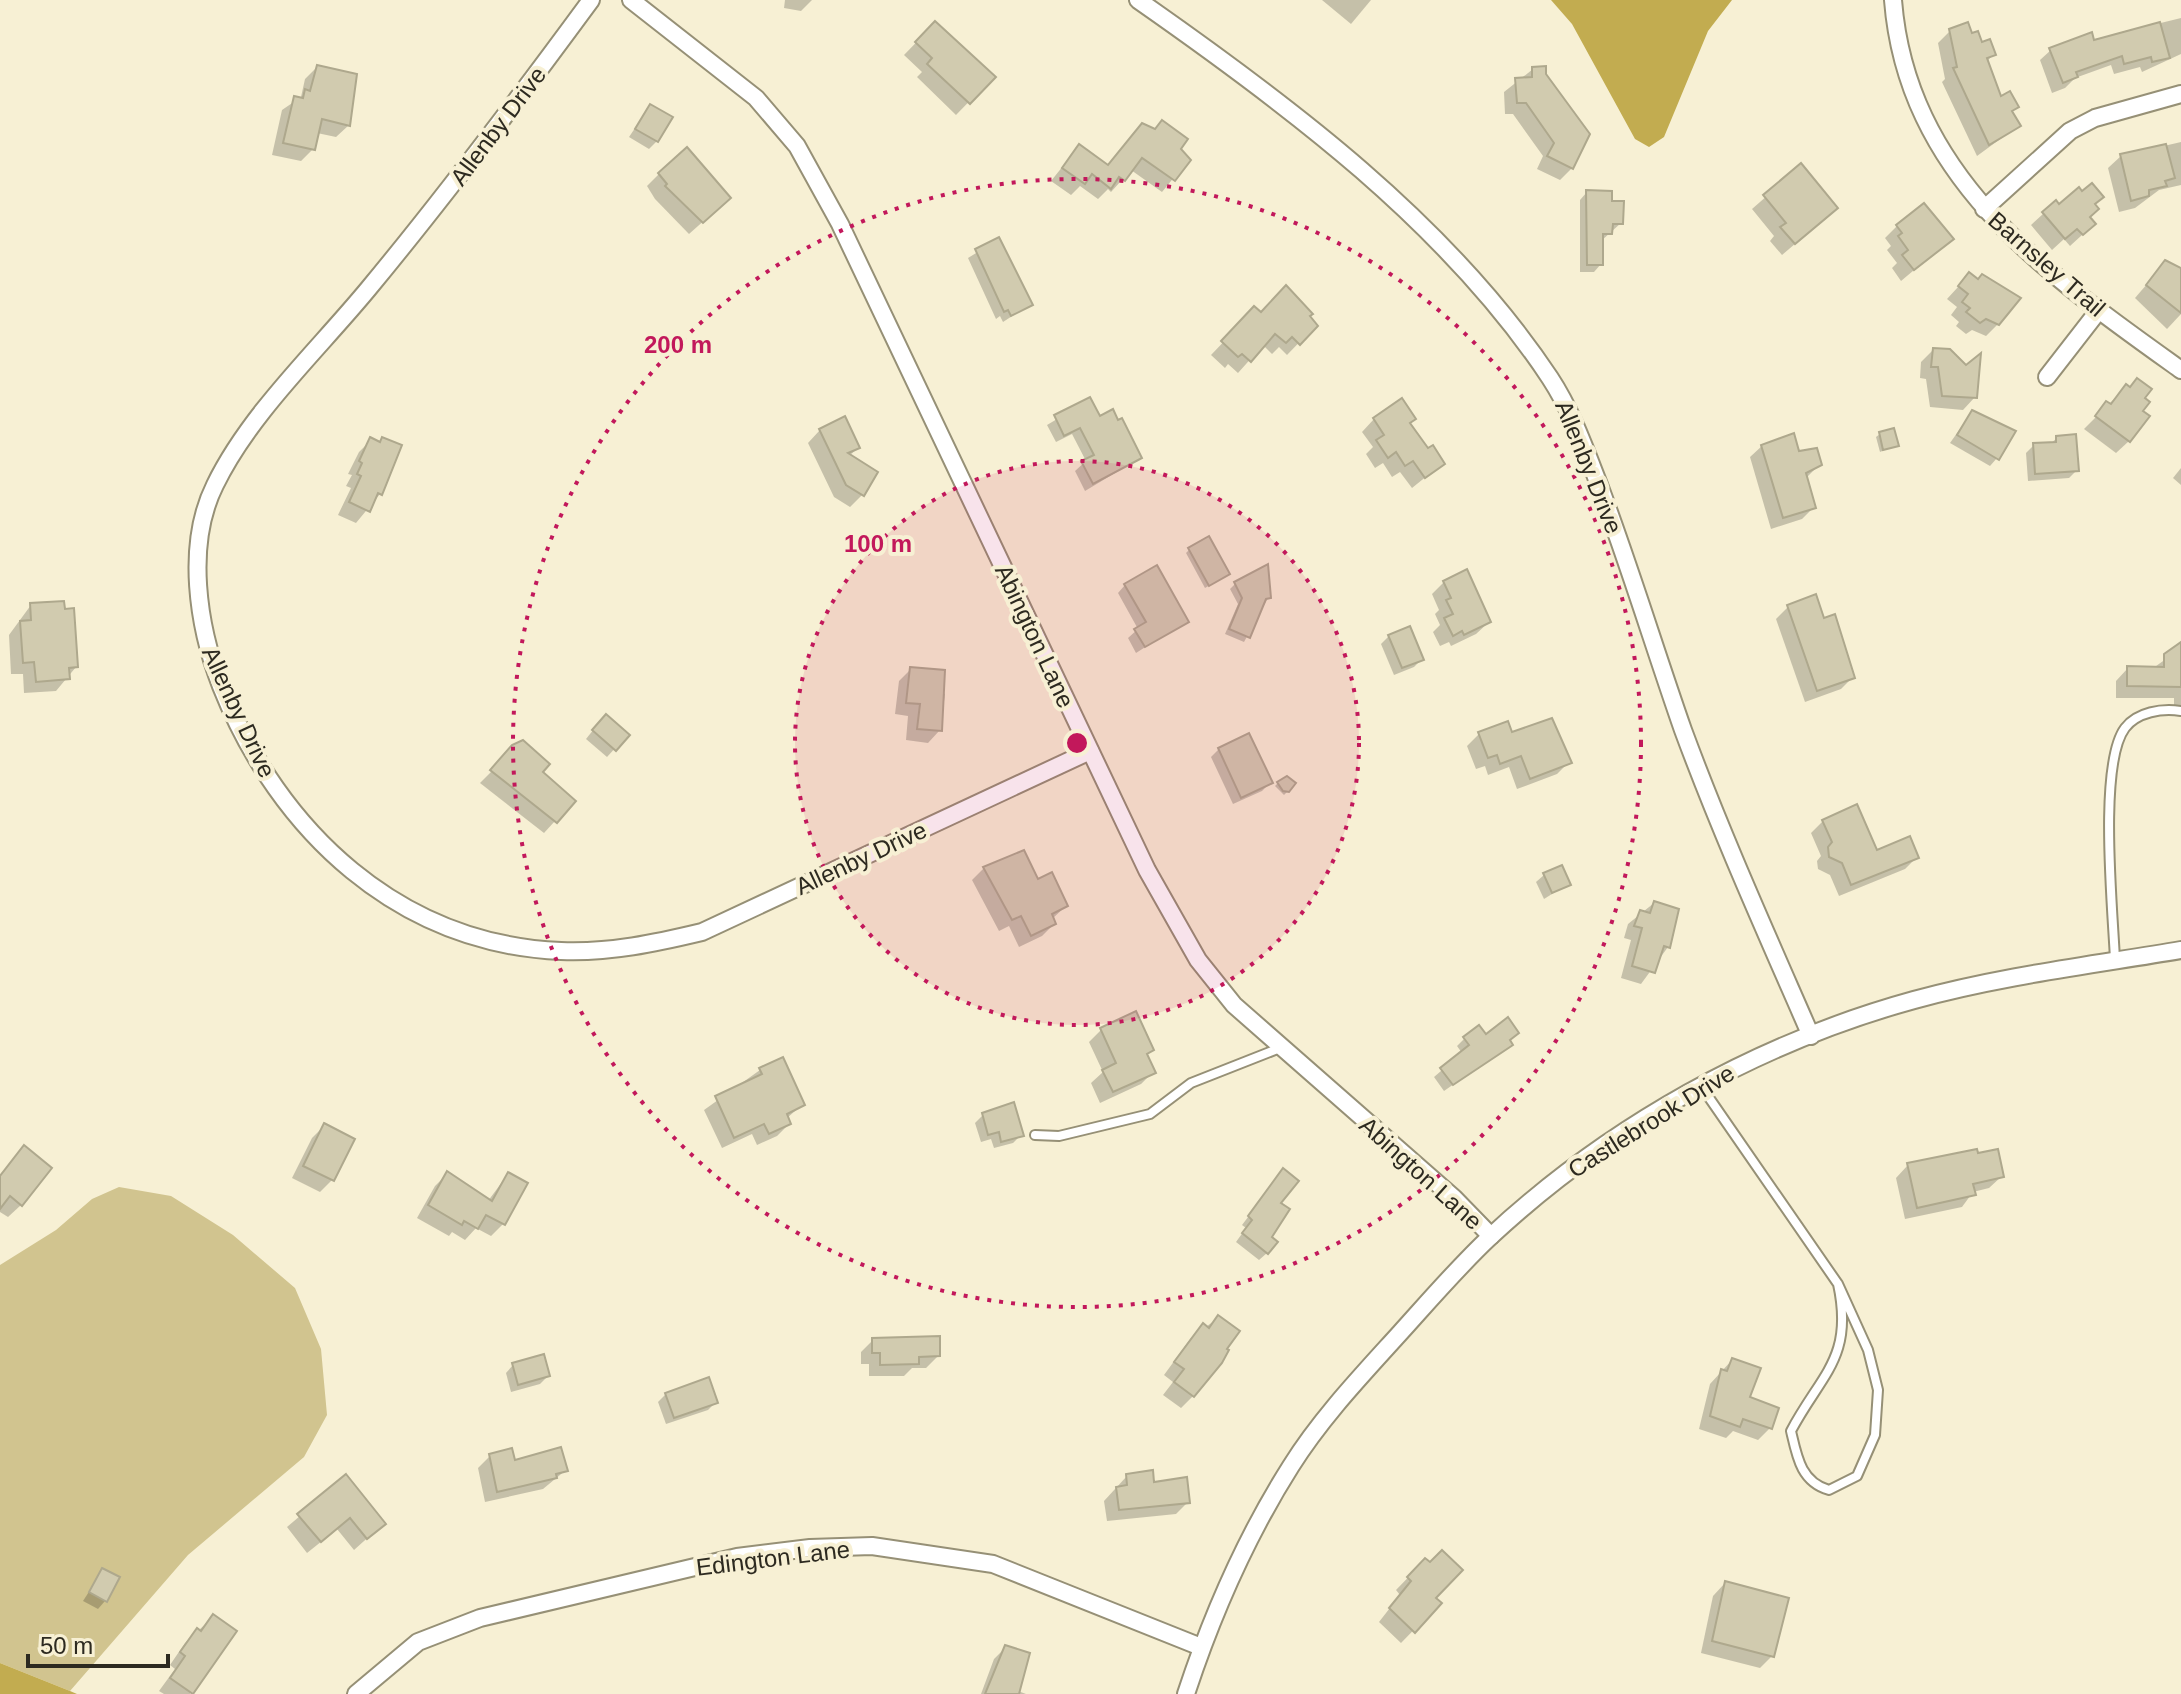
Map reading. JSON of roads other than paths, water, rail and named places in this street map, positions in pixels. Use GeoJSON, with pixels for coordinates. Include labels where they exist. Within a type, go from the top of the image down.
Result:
{"type":"FeatureCollection","features":[{"type":"Feature","properties":{"kind":"street","name":"Allenby Drive"},"geometry":{"type":"LineString","coordinates":[[591,0],[459,180],[252,425],[213,487],[202,534],[198,593],[204,643],[259,765],[297,820],[330,855],[372,887],[423,915],[476,936],[527,947],[586,951],[637,947],[702,932],[1090,751]]}},
{"type":"Feature","properties":{"kind":"street","name":"Abington Lane"},"geometry":{"type":"LineString","coordinates":[[631,0],[756,98],[797,146],[840,224],[1147,870],[1198,960],[1234,1005],[1454,1198],[1491,1236]]}},
{"type":"Feature","properties":{"kind":"street","name":"Allenby Drive"},"geometry":{"type":"LineString","coordinates":[[1138,0],[1315,130],[1421,226],[1500,307],[1552,380],[1575,423],[1603,495],[1684,731],[1811,1036]]}},
{"type":"Feature","properties":{"kind":"street","name":"Barnsley Trail"},"geometry":{"type":"LineString","coordinates":[[1893,0],[1896,32],[1906,71],[1924,117],[1947,160],[1984,209],[2033,258],[2181,370]]}},
{"type":"Feature","properties":{"kind":"street"},"geometry":{"type":"LineString","coordinates":[[1984,209],[2070,131],[2095,118],[2181,94]]}},
{"type":"Feature","properties":{"kind":"street"},"geometry":{"type":"LineString","coordinates":[[2047,377],[2099,310]]}},
{"type":"Feature","properties":{"kind":"street","name":"Castlebrook Drive"},"geometry":{"type":"LineString","coordinates":[[1186,1694],[1218,1603],[1291,1465],[1353,1384],[1491,1236],[1583,1159],[1700,1086],[1811,1036],[1913,1000],[2181,950]]}},
{"type":"Feature","properties":{"kind":"street","name":"Edington Lane"},"geometry":{"type":"LineString","coordinates":[[356,1694],[418,1642],[480,1618],[737,1557],[810,1548],[872,1546],[993,1564],[1201,1647]]}},
{"type":"Feature","properties":{"kind":"lane"},"geometry":{"type":"LineString","coordinates":[[2115,962],[2110,821],[2116,751],[2125,728],[2146,713],[2181,711]]}},
{"type":"Feature","properties":{"kind":"lane"},"geometry":{"type":"LineString","coordinates":[[1035,1135],[1059,1136],[1150,1114],[1191,1083],[1280,1048]]}},
{"type":"Feature","properties":{"kind":"lane"},"geometry":{"type":"LineString","coordinates":[[1700,1086],[1838,1284],[1868,1350],[1878,1390],[1875,1435],[1866,1462],[1857,1476],[1829,1490],[1813,1485],[1802,1470],[1791,1431],[1837,1358],[1842,1302],[1838,1284]]}}]}
